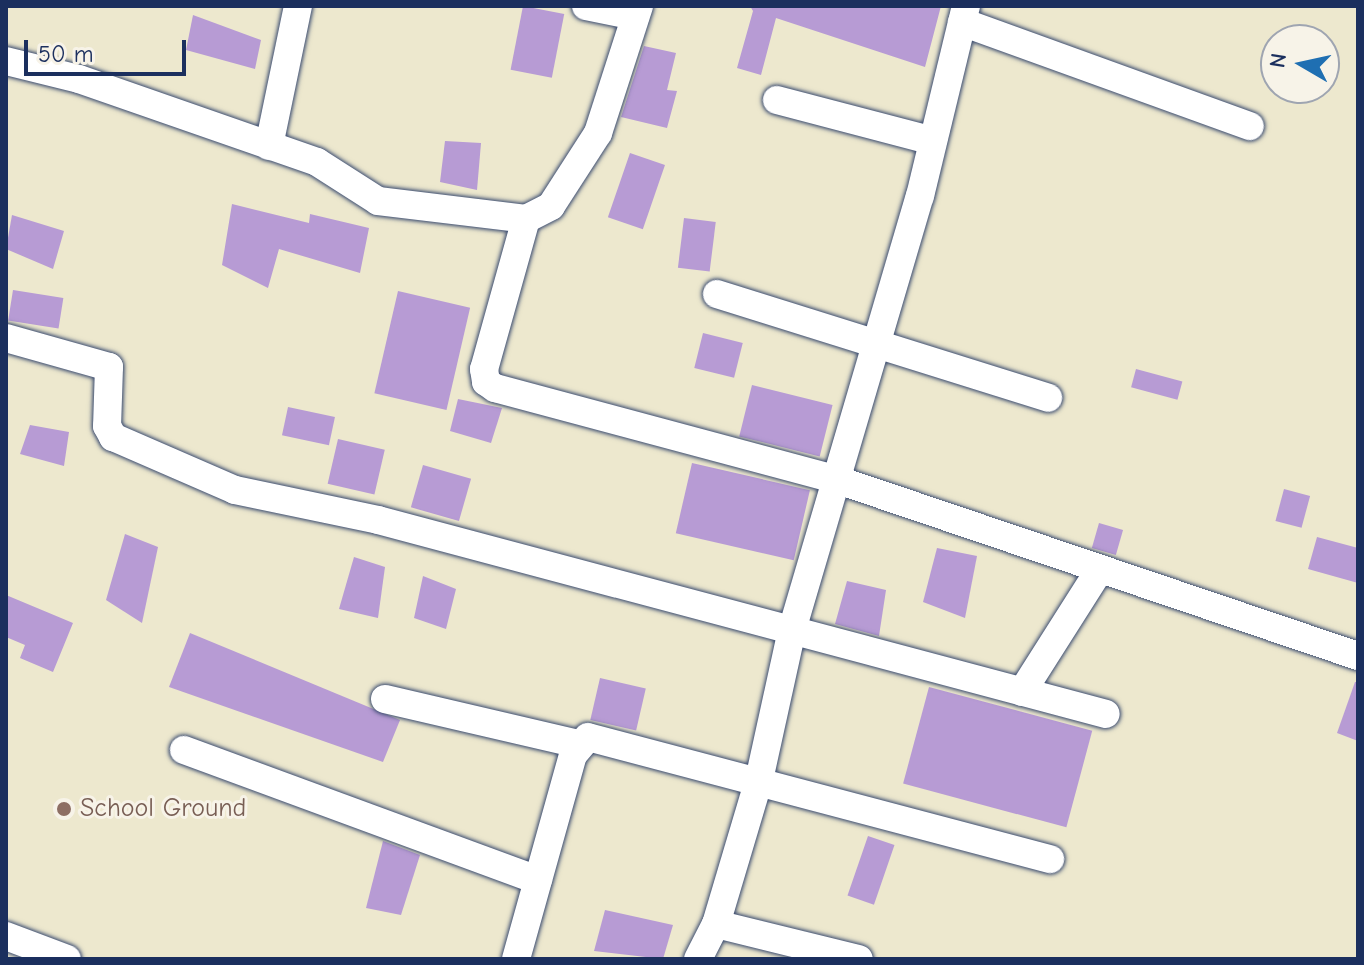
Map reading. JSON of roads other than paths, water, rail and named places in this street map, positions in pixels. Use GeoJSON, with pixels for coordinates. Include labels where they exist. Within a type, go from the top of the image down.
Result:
{"type":"FeatureCollection","features":[{"type":"Feature","properties":{"kind":"street"},"geometry":{"type":"LineString","coordinates":[[269,146],[298,6]]}},
{"type":"Feature","properties":{"kind":"street"},"geometry":{"type":"LineString","coordinates":[[6,61],[79,79],[317,162],[378,201],[526,219],[551,206],[598,133],[637,11],[586,6]]}},
{"type":"Feature","properties":{"kind":"street"},"geometry":{"type":"LineString","coordinates":[[698,959],[716,924],[759,780],[792,630],[933,141],[964,14],[1250,126]]}},
{"type":"Feature","properties":{"kind":"street"},"geometry":{"type":"LineString","coordinates":[[777,100],[933,141]]}},
{"type":"Feature","properties":{"kind":"street"},"geometry":{"type":"LineString","coordinates":[[526,219],[484,369],[486,382],[835,479],[1358,656]]}},
{"type":"Feature","properties":{"kind":"street"},"geometry":{"type":"LineString","coordinates":[[717,294],[876,340],[1048,398]]}},
{"type":"Feature","properties":{"kind":"street"},"geometry":{"type":"LineString","coordinates":[[6,338],[109,367],[107,426],[113,437],[235,490],[378,520],[1106,714]]}},
{"type":"Feature","properties":{"kind":"street"},"geometry":{"type":"LineString","coordinates":[[1022,692],[1100,569]]}},
{"type":"Feature","properties":{"kind":"street"},"geometry":{"type":"LineString","coordinates":[[385,699],[578,744]]}},
{"type":"Feature","properties":{"kind":"street"},"geometry":{"type":"LineString","coordinates":[[516,959],[578,744],[588,737],[1050,859]]}},
{"type":"Feature","properties":{"kind":"street"},"geometry":{"type":"LineString","coordinates":[[184,750],[538,880]]}},
{"type":"Feature","properties":{"kind":"street"},"geometry":{"type":"LineString","coordinates":[[716,924],[859,959]]}},
{"type":"Feature","properties":{"kind":"street"},"geometry":{"type":"LineString","coordinates":[[6,936],[67,959]]}},
{"type":"Feature","properties":{"kind":"place","name":"School Ground"},"geometry":{"type":"Point","coordinates":[64,809]}}]}
